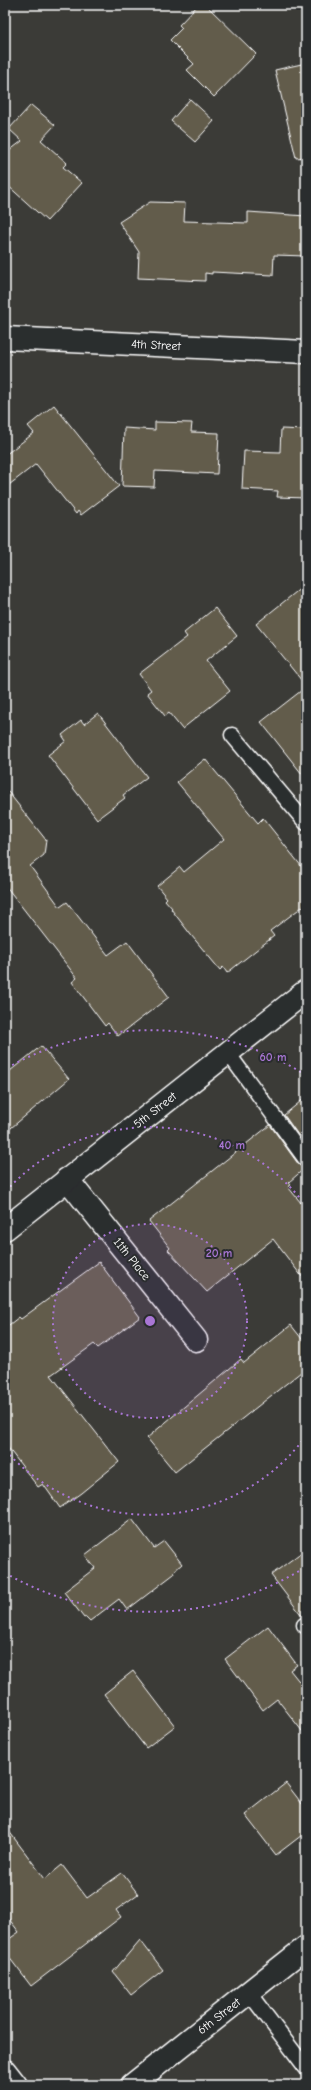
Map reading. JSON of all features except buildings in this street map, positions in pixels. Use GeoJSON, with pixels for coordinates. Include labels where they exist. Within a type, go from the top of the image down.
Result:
{"type":"FeatureCollection","features":[{"type":"Feature","properties":{"kind":"street","name":"4th Street"},"geometry":{"type":"LineString","coordinates":[[5,338],[306,352]]}},
{"type":"Feature","properties":{"kind":"street","name":"5th Street"},"geometry":{"type":"LineString","coordinates":[[5,1229],[306,991]]}},
{"type":"Feature","properties":{"kind":"street","name":"11th Place"},"geometry":{"type":"LineString","coordinates":[[67,1179],[196,1340]]}},
{"type":"Feature","properties":{"kind":"street","name":"6th Street"},"geometry":{"type":"LineString","coordinates":[[132,2085],[306,1947]]}},
{"type":"Feature","properties":{"kind":"street"},"geometry":{"type":"LineString","coordinates":[[5,2071],[16,2085]]}},
{"type":"Feature","properties":{"kind":"lane"},"geometry":{"type":"LineString","coordinates":[[232,735],[306,823]]}},
{"type":"Feature","properties":{"kind":"lane"},"geometry":{"type":"LineString","coordinates":[[228,1053],[306,1160]]}},
{"type":"Feature","properties":{"kind":"lane"},"geometry":{"type":"LineString","coordinates":[[249,1993],[306,2068]]}}]}
